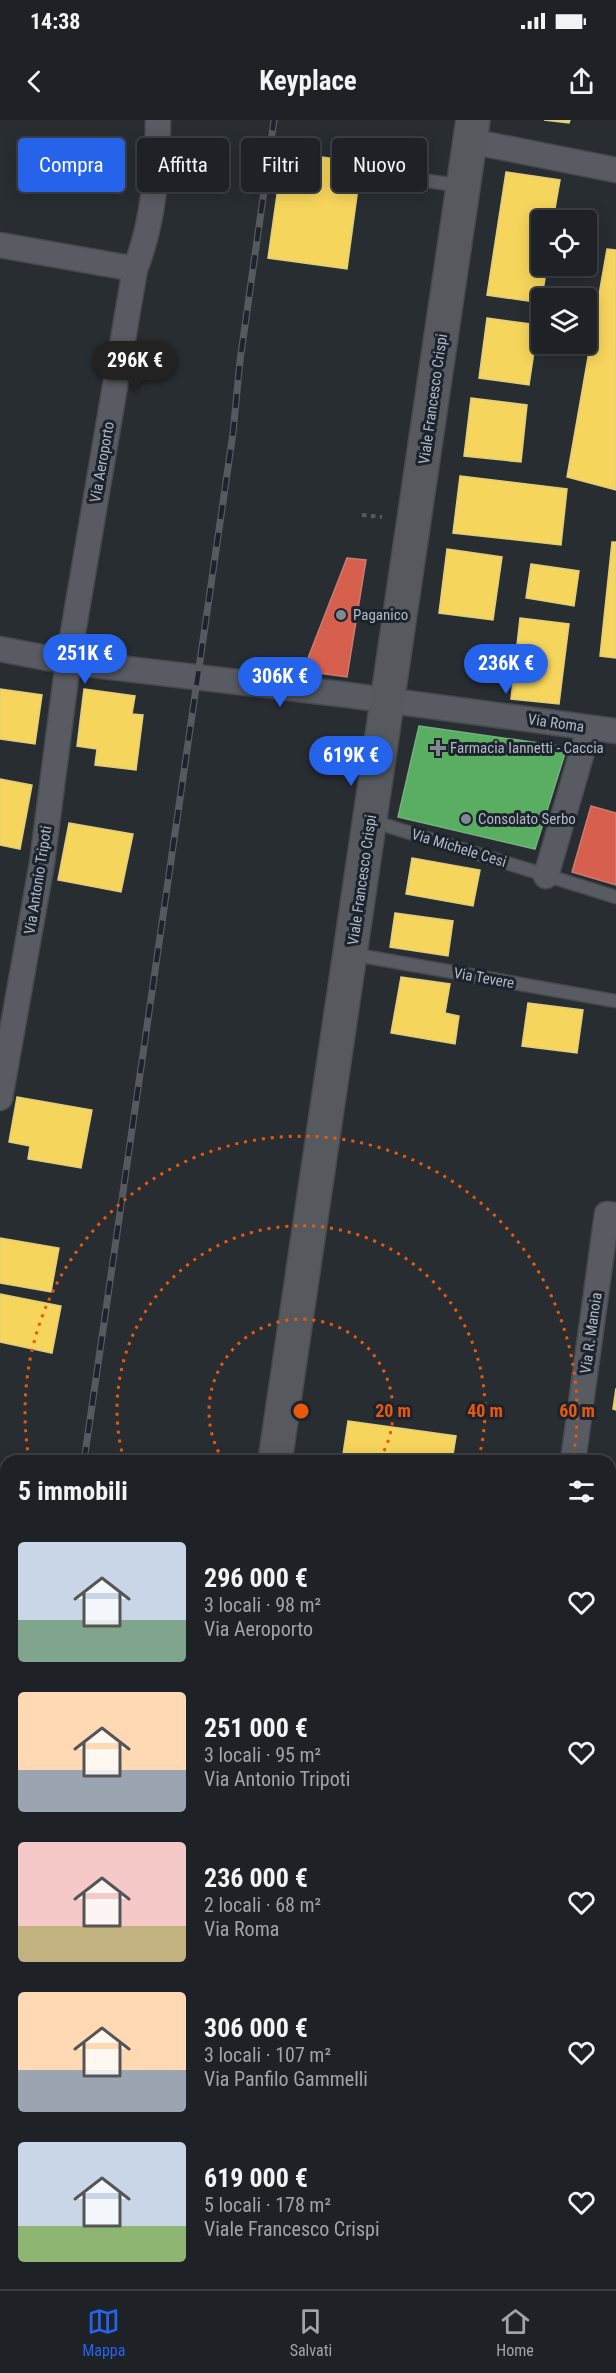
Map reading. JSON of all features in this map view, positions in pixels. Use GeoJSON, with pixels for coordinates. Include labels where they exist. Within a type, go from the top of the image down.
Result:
{"type":"FeatureCollection","features":[{"type":"Feature","properties":{"kind":"street","name":"Via Aeroporto"},"geometry":{"type":"LineString","coordinates":[[68,662],[135,269],[146,241],[158,141],[158,120]]}},
{"type":"Feature","properties":{"kind":"street"},"geometry":{"type":"LineString","coordinates":[[472,130],[616,170]]}},
{"type":"Feature","properties":{"kind":"street","name":"Viale Francesco Crispi"},"geometry":{"type":"LineString","coordinates":[[276,1455],[472,130]]}},
{"type":"Feature","properties":{"kind":"street"},"geometry":{"type":"LineString","coordinates":[[0,245],[135,269]]}},
{"type":"Feature","properties":{"kind":"street","name":"Via Roma"},"geometry":{"type":"LineString","coordinates":[[0,650],[68,662],[389,700],[616,731]]}},
{"type":"Feature","properties":{"kind":"street","name":"Via Antonio Tripoti"},"geometry":{"type":"LineString","coordinates":[[0,1098],[42,863],[68,662]]}},
{"type":"Feature","properties":{"kind":"street"},"geometry":{"type":"LineString","coordinates":[[546,876],[589,728]]}},
{"type":"Feature","properties":{"kind":"street","name":"Via R. Manoia"},"geometry":{"type":"LineString","coordinates":[[574,1455],[607,1214],[616,1215]]}},
{"type":"Feature","properties":{"kind":"lane"},"geometry":{"type":"LineString","coordinates":[[427,181],[463,186]]}},
{"type":"Feature","properties":{"kind":"lane","name":"Via Michele Cesi"},"geometry":{"type":"LineString","coordinates":[[371,821],[616,897]]}},
{"type":"Feature","properties":{"kind":"lane","name":"Via Tevere"},"geometry":{"type":"LineString","coordinates":[[351,954],[616,1001]]}},
{"type":"Feature","properties":{"kind":"building: Abitazioni"},"geometry":{"type":"Polygon","coordinates":[[[544,120],[570,120],[569,123],[544,120]]]}},
{"type":"Feature","properties":{"kind":"building: Abitazioni"},"geometry":{"type":"Polygon","coordinates":[[[320,157],[332,158],[332,192],[357,192],[347,269],[268,258],[277,192],[320,192],[320,157]]]}},
{"type":"Feature","properties":{"kind":"building: Abitazioni"},"geometry":{"type":"Polygon","coordinates":[[[506,172],[560,180],[555,210],[531,210],[531,276],[545,276],[543,288],[531,288],[531,302],[487,295],[506,172]]]}},
{"type":"Feature","properties":{"kind":"building: Abitazioni"},"geometry":{"type":"Polygon","coordinates":[[[607,249],[616,250],[616,490],[567,477],[589,354],[597,354],[597,306],[607,249]]]}},
{"type":"Feature","properties":{"kind":"building: Abitazioni"},"geometry":{"type":"Polygon","coordinates":[[[487,318],[531,324],[531,354],[534,354],[529,385],[479,378],[487,318]]]}},
{"type":"Feature","properties":{"kind":"building: Abitazioni"},"geometry":{"type":"Polygon","coordinates":[[[471,398],[527,405],[521,462],[464,456],[471,398]]]}},
{"type":"Feature","properties":{"kind":"building: Abitazioni"},"geometry":{"type":"Polygon","coordinates":[[[460,476],[567,489],[561,545],[453,533],[460,476]]]}},
{"type":"Feature","properties":{"kind":"building: Abitazioni"},"geometry":{"type":"Polygon","coordinates":[[[612,542],[616,542],[616,658],[600,656],[612,542]]]}},
{"type":"Feature","properties":{"kind":"building: Abitazioni"},"geometry":{"type":"Polygon","coordinates":[[[447,549],[502,557],[493,620],[439,613],[447,549]]]}},
{"type":"Feature","properties":{"kind":"building: Abitazioni"},"geometry":{"type":"Polygon","coordinates":[[[531,564],[579,571],[574,606],[526,598],[531,564]]]}},
{"type":"Feature","properties":{"kind":"building: Abitazioni"},"geometry":{"type":"Polygon","coordinates":[[[520,618],[569,624],[559,704],[511,699],[520,618]]]}},
{"type":"Feature","properties":{"kind":"building: Abitazioni"},"geometry":{"type":"Polygon","coordinates":[[[0,689],[42,695],[35,744],[0,739],[0,689]]]}},
{"type":"Feature","properties":{"kind":"building: Abitazioni"},"geometry":{"type":"Polygon","coordinates":[[[84,689],[135,696],[132,714],[143,715],[136,770],[95,765],[97,749],[77,746],[84,689]]]}},
{"type":"Feature","properties":{"kind":"building: Abitazioni"},"geometry":{"type":"Polygon","coordinates":[[[0,779],[32,785],[20,849],[0,845],[0,779]]]}},
{"type":"Feature","properties":{"kind":"building: Abitazioni"},"geometry":{"type":"Polygon","coordinates":[[[69,823],[133,834],[121,892],[58,880],[69,823]]]}},
{"type":"Feature","properties":{"kind":"building: Abitazioni"},"geometry":{"type":"Polygon","coordinates":[[[412,858],[480,870],[473,906],[406,894],[412,858]]]}},
{"type":"Feature","properties":{"kind":"building: Abitazioni"},"geometry":{"type":"Polygon","coordinates":[[[395,913],[453,921],[448,956],[390,947],[395,913]]]}},
{"type":"Feature","properties":{"kind":"building: Abitazioni"},"geometry":{"type":"Polygon","coordinates":[[[401,977],[450,984],[445,1013],[459,1016],[455,1044],[391,1033],[401,977]]]}},
{"type":"Feature","properties":{"kind":"building: Abitazioni"},"geometry":{"type":"Polygon","coordinates":[[[528,1003],[583,1010],[577,1053],[522,1046],[528,1003]]]}},
{"type":"Feature","properties":{"kind":"building: Abitazioni"},"geometry":{"type":"Polygon","coordinates":[[[17,1097],[92,1110],[81,1168],[28,1159],[30,1146],[9,1142],[17,1097]]]}},
{"type":"Feature","properties":{"kind":"building: Abitazioni"},"geometry":{"type":"Polygon","coordinates":[[[0,1238],[59,1248],[51,1292],[0,1283],[0,1238]]]}},
{"type":"Feature","properties":{"kind":"building: Abitazioni"},"geometry":{"type":"Polygon","coordinates":[[[0,1294],[61,1306],[52,1353],[0,1342],[0,1294]]]}},
{"type":"Feature","properties":{"kind":"building: Abitazioni"},"geometry":{"type":"Polygon","coordinates":[[[616,1388],[616,1410],[613,1409],[616,1388]]]}},
{"type":"Feature","properties":{"kind":"building: Abitazioni"},"geometry":{"type":"Polygon","coordinates":[[[348,1421],[456,1436],[453,1455],[343,1455],[348,1421]]]}},
{"type":"Feature","properties":{"kind":"building: Negozi","name":"Paganico"},"geometry":{"type":"Polygon","coordinates":[[[347,558],[366,560],[347,677],[303,671],[347,558]]]}},
{"type":"Feature","properties":{"kind":"building: Negozi"},"geometry":{"type":"Polygon","coordinates":[[[591,806],[616,813],[616,885],[572,872],[591,806]]]}},
{"type":"Feature","properties":{"kind":"building: Pubblico"},"geometry":{"type":"Polygon","coordinates":[[[419,726],[567,747],[535,849],[398,817],[419,726]]]}},
{"type":"Feature","properties":{"kind":"railway"},"geometry":{"type":"LineString","coordinates":[[85,1455],[233,433],[240,361],[274,120]]}},
{"type":"Feature","properties":{"kind":"place","name":"Paganico"},"geometry":{"type":"Point","coordinates":[341,615]}},
{"type":"Feature","properties":{"kind":"place","name":"Farmacia Iannetti - Caccia"},"geometry":{"type":"Point","coordinates":[438,748]}},
{"type":"Feature","properties":{"kind":"place","name":"Consolato Serbo"},"geometry":{"type":"Point","coordinates":[466,819]}}]}
